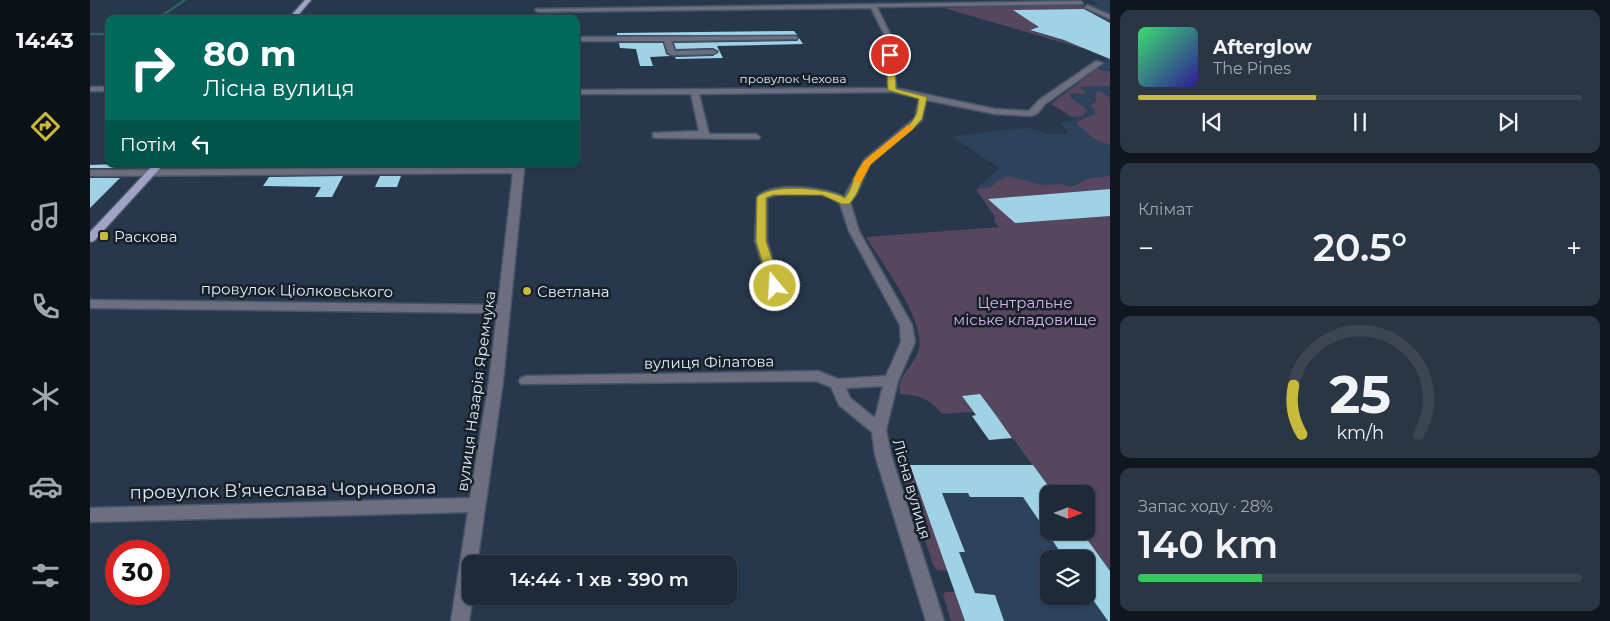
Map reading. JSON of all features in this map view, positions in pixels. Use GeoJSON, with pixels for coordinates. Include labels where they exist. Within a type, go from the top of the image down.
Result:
{"type":"FeatureCollection","features":[{"type":"Feature","properties":{"kind":"main road"},"geometry":{"type":"LineString","coordinates":[[295,15],[308,0]]}},
{"type":"Feature","properties":{"kind":"main road"},"geometry":{"type":"LineString","coordinates":[[90,239],[156,167]]}},
{"type":"Feature","properties":{"kind":"street"},"geometry":{"type":"LineString","coordinates":[[537,15],[539,0]]}},
{"type":"Feature","properties":{"kind":"street"},"geometry":{"type":"LineString","coordinates":[[680,0],[682,8]]}},
{"type":"Feature","properties":{"kind":"street"},"geometry":{"type":"LineString","coordinates":[[1074,0],[1110,17]]}},
{"type":"Feature","properties":{"kind":"street"},"geometry":{"type":"LineString","coordinates":[[538,10],[1084,5]]}},
{"type":"Feature","properties":{"kind":"street"},"geometry":{"type":"LineString","coordinates":[[874,7],[889,38],[892,90],[1021,114],[1038,109],[1042,102],[1099,63]]}},
{"type":"Feature","properties":{"kind":"street"},"geometry":{"type":"LineString","coordinates":[[580,39],[795,38]]}},
{"type":"Feature","properties":{"kind":"street"},"geometry":{"type":"LineString","coordinates":[[667,39],[672,53],[713,52]]}},
{"type":"Feature","properties":{"kind":"street"},"geometry":{"type":"LineString","coordinates":[[90,89],[105,90]]}},
{"type":"Feature","properties":{"kind":"street","name":"провулок Чехова"},"geometry":{"type":"LineString","coordinates":[[580,92],[892,90]]}},
{"type":"Feature","properties":{"kind":"street"},"geometry":{"type":"LineString","coordinates":[[694,91],[705,137],[756,137]]}},
{"type":"Feature","properties":{"kind":"street"},"geometry":{"type":"LineString","coordinates":[[775,286],[761,241],[762,197],[772,192],[823,192],[836,196],[846,202],[853,194],[862,169],[867,162],[919,118],[923,97]]}},
{"type":"Feature","properties":{"kind":"street"},"geometry":{"type":"LineString","coordinates":[[656,135],[705,134]]}},
{"type":"Feature","properties":{"kind":"street"},"geometry":{"type":"LineString","coordinates":[[90,173],[519,167]]}},
{"type":"Feature","properties":{"kind":"street","name":"вулиця Назарія Яремчука"},"geometry":{"type":"LineString","coordinates":[[460,621],[496,381],[519,167]]}},
{"type":"Feature","properties":{"kind":"street","name":"Лісна вулиця"},"geometry":{"type":"LineString","coordinates":[[846,202],[854,231],[906,325],[908,342],[891,381],[879,430],[883,455],[935,621]]}},
{"type":"Feature","properties":{"kind":"street","name":"провулок Ціолковського"},"geometry":{"type":"LineString","coordinates":[[90,304],[504,309]]}},
{"type":"Feature","properties":{"kind":"street","name":"вулиця Філатова"},"geometry":{"type":"LineString","coordinates":[[526,381],[818,376],[837,384],[891,381]]}},
{"type":"Feature","properties":{"kind":"street"},"geometry":{"type":"LineString","coordinates":[[837,384],[844,401],[879,430]]}},
{"type":"Feature","properties":{"kind":"street","name":"провулок Вʼячеслава Чорновола"},"geometry":{"type":"LineString","coordinates":[[90,514],[477,505]]}},
{"type":"Feature","properties":{"kind":"shaded area"},"geometry":{"type":"Polygon","coordinates":[[[1090,0],[1110,0],[1110,219],[1000,227],[978,187],[999,168],[953,137],[1026,128],[1038,130],[1045,134],[1064,134],[1069,132],[1060,123],[1077,120],[1051,104],[1103,65],[1106,58],[1085,49],[944,8],[1099,4],[1090,0]]]}},
{"type":"Feature","properties":{"kind":"shaded area"},"geometry":{"type":"Polygon","coordinates":[[[910,465],[1033,465],[1047,485],[1040,485],[1040,540],[1088,540],[1095,550],[1040,550],[1040,605],[1095,605],[1095,550],[1110,571],[1110,621],[965,621],[910,465]]]}},
{"type":"Feature","properties":{"kind":"green space"},"geometry":{"type":"Polygon","coordinates":[[[1079,5],[1092,11],[1084,9],[1014,11],[1019,14],[1034,14],[1056,22],[1031,31],[1092,49],[1081,48],[944,8],[1079,5]]]}},
{"type":"Feature","properties":{"kind":"green space"},"geometry":{"type":"Polygon","coordinates":[[[1098,68],[1102,71],[1110,71],[1110,86],[1080,87],[1087,94],[1069,94],[1071,98],[1087,109],[1083,116],[1072,117],[1051,104],[1098,68]]]}},
{"type":"Feature","properties":{"kind":"green space"},"geometry":{"type":"Polygon","coordinates":[[[1096,91],[1100,91],[1110,98],[1110,145],[1096,140],[1077,124],[1078,121],[1095,114],[1095,110],[1090,106],[1096,102],[1096,91]]]}},
{"type":"Feature","properties":{"kind":"green space","name":"Центральне міське кладовище"},"geometry":{"type":"Polygon","coordinates":[[[1008,176],[1043,185],[1061,184],[1071,187],[1091,178],[1110,176],[1110,189],[989,199],[1015,223],[1110,216],[1110,571],[1088,540],[1095,540],[1095,485],[1047,485],[980,394],[962,396],[974,412],[942,414],[924,399],[913,395],[900,394],[903,376],[914,361],[919,349],[916,323],[901,292],[866,237],[999,227],[994,221],[995,217],[976,189],[991,187],[997,181],[1008,176]]]}},
{"type":"Feature","properties":{"kind":"green space"},"geometry":{"type":"Polygon","coordinates":[[[901,465],[910,465],[948,571],[938,570],[934,567],[900,467],[901,465]]]}},
{"type":"Feature","properties":{"kind":"green space"},"geometry":{"type":"Polygon","coordinates":[[[945,592],[955,592],[965,621],[951,621],[943,595],[945,592]]]}},
{"type":"Feature","properties":{"kind":"building"},"geometry":{"type":"Polygon","coordinates":[[[1084,9],[1110,23],[1110,59],[1064,40],[1030,30],[1039,27],[1013,10],[1084,9]]]}},
{"type":"Feature","properties":{"kind":"building"},"geometry":{"type":"Polygon","coordinates":[[[794,31],[797,35],[617,35],[617,33],[794,31]]]}},
{"type":"Feature","properties":{"kind":"building"},"geometry":{"type":"Polygon","coordinates":[[[799,38],[803,44],[717,46],[723,58],[676,59],[675,57],[713,56],[719,51],[713,48],[676,49],[674,43],[797,41],[799,38]]]}},
{"type":"Feature","properties":{"kind":"building"},"geometry":{"type":"Polygon","coordinates":[[[619,43],[663,43],[666,54],[670,56],[650,57],[653,66],[640,66],[636,49],[620,48],[619,43]]]}},
{"type":"Feature","properties":{"kind":"building"},"geometry":{"type":"Polygon","coordinates":[[[90,165],[105,165],[105,167],[130,167],[90,168],[90,165]]]}},
{"type":"Feature","properties":{"kind":"building"},"geometry":{"type":"Polygon","coordinates":[[[343,176],[332,197],[315,197],[321,187],[263,186],[269,177],[343,176]]]}},
{"type":"Feature","properties":{"kind":"building"},"geometry":{"type":"Polygon","coordinates":[[[380,176],[401,176],[397,187],[375,187],[380,176]]]}},
{"type":"Feature","properties":{"kind":"building"},"geometry":{"type":"Polygon","coordinates":[[[90,178],[120,178],[90,208],[90,178]]]}},
{"type":"Feature","properties":{"kind":"building"},"geometry":{"type":"Polygon","coordinates":[[[1110,189],[1110,216],[1015,223],[988,199],[1110,189]]]}},
{"type":"Feature","properties":{"kind":"building"},"geometry":{"type":"Polygon","coordinates":[[[980,394],[1012,438],[989,440],[972,416],[976,415],[962,396],[980,394]]]}},
{"type":"Feature","properties":{"kind":"building"},"geometry":{"type":"Polygon","coordinates":[[[910,465],[1033,465],[1048,485],[1040,485],[1040,522],[1023,497],[970,497],[968,493],[942,493],[965,552],[959,552],[975,593],[995,595],[1004,621],[965,621],[910,465]]]}},
{"type":"Feature","properties":{"kind":"building"},"geometry":{"type":"Polygon","coordinates":[[[1052,540],[1088,540],[1095,550],[1059,550],[1052,540]]]}},
{"type":"Feature","properties":{"kind":"building"},"geometry":{"type":"Polygon","coordinates":[[[1095,550],[1110,571],[1110,621],[1108,621],[1095,603],[1095,550]]]}},
{"type":"Feature","properties":{"kind":"waterway"},"geometry":{"type":"LineString","coordinates":[[163,15],[185,0]]}},
{"type":"Feature","properties":{"kind":"waterway"},"geometry":{"type":"LineString","coordinates":[[90,34],[105,34]]}},
{"type":"Feature","properties":{"kind":"slow traffic"},"geometry":{"type":"LineString","coordinates":[[858,180],[867,162],[911,127]]}},
{"type":"Feature","properties":{"kind":"place","name":"Раскова"},"geometry":{"type":"Point","coordinates":[104,236]}},
{"type":"Feature","properties":{"kind":"place","name":"Светлана"},"geometry":{"type":"Point","coordinates":[527,291]}},
{"type":"Feature","properties":{"kind":"route"},"geometry":{"type":"LineString","coordinates":[[775,286],[761,241],[760,201],[762,197],[772,192],[823,192],[836,196],[846,202],[853,194],[858,177],[867,162],[910,128],[919,118],[923,97],[892,90],[890,55]]}}]}
